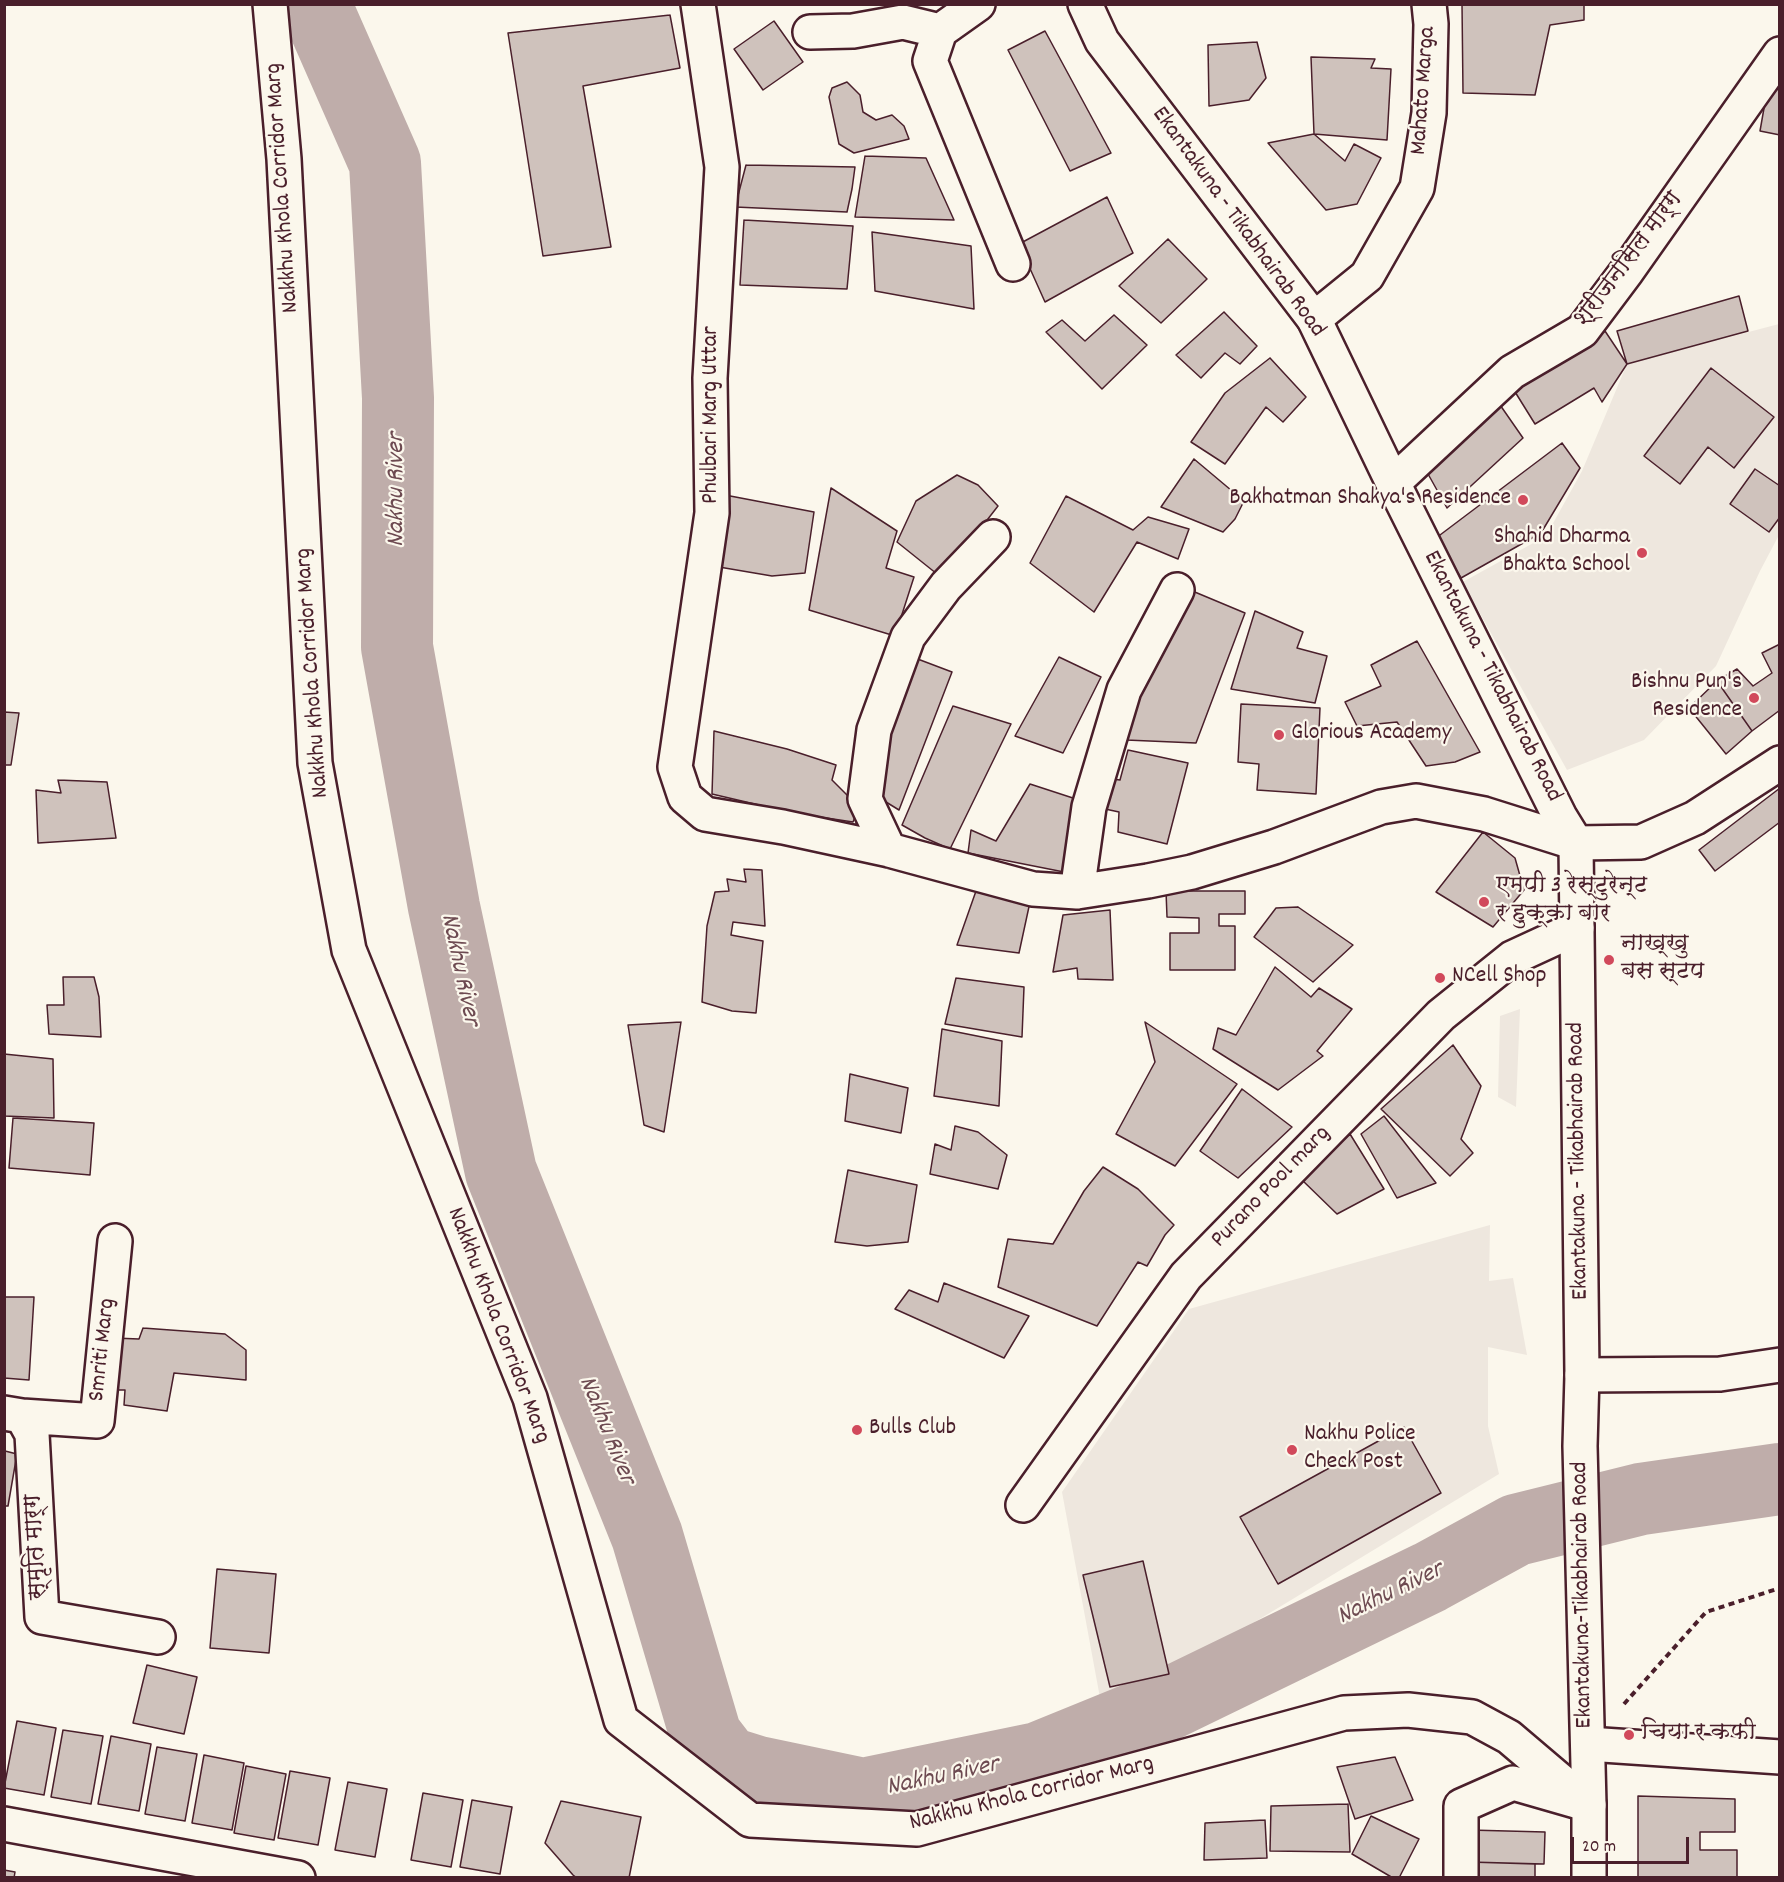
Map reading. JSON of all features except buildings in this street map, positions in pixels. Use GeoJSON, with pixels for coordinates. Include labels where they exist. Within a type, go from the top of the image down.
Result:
{"type":"FeatureCollection","features":[{"type":"Feature","properties":{"kind":"street","name":"Nakkhu Khola Corridor Marg"},"geometry":{"type":"LineString","coordinates":[[270,4],[284,159],[315,762],[349,950],[530,1398],[621,1720],[750,1820],[917,1829],[1344,1713],[1408,1710],[1472,1718],[1509,1737],[1589,1805]]}},
{"type":"Feature","properties":{"kind":"street","name":"Phulbari Marg Uttar"},"geometry":{"type":"LineString","coordinates":[[698,4],[722,167],[710,378],[712,513],[675,767],[686,797],[705,814],[783,827],[889,850]]}},
{"type":"Feature","properties":{"kind":"street"},"geometry":{"type":"LineString","coordinates":[[978,4],[940,31],[930,61],[1013,264]]}},
{"type":"Feature","properties":{"kind":"street","name":"Ekantakuna - Tikabhairab Road"},"geometry":{"type":"LineString","coordinates":[[1085,4],[1102,41],[1314,319],[1393,483],[1560,817],[1576,843],[1581,1446]]}},
{"type":"Feature","properties":{"kind":"street","name":"Mahato Marga"},"geometry":{"type":"LineString","coordinates":[[1314,319],[1367,276],[1417,188],[1429,113],[1431,24],[1429,4]]}},
{"type":"Feature","properties":{"kind":"street"},"geometry":{"type":"LineString","coordinates":[[810,32],[853,31],[903,22],[940,31]]}},
{"type":"Feature","properties":{"kind":"street","name":"श्रीजनसिल मार्ग"},"geometry":{"type":"LineString","coordinates":[[1393,483],[1512,372],[1582,331],[1627,271],[1779,54]]}},
{"type":"Feature","properties":{"kind":"street"},"geometry":{"type":"LineString","coordinates":[[993,537],[946,586],[908,637],[874,730],[865,799],[889,850],[1033,889],[1077,892],[1192,872],[1274,847],[1381,807],[1416,801],[1484,814],[1576,843],[1641,842],[1695,818],[1779,763]]}},
{"type":"Feature","properties":{"kind":"street"},"geometry":{"type":"LineString","coordinates":[[1077,892],[1089,807],[1124,690],[1177,590]]}},
{"type":"Feature","properties":{"kind":"street","name":"Purano Pool marg"},"geometry":{"type":"LineString","coordinates":[[1023,1505],[1186,1276],[1441,1015],[1512,958],[1577,928]]}},
{"type":"Feature","properties":{"kind":"street","name":"Smriti Marg"},"geometry":{"type":"LineString","coordinates":[[14,1415],[97,1421],[115,1241]]}},
{"type":"Feature","properties":{"kind":"street"},"geometry":{"type":"LineString","coordinates":[[1582,1375],[1720,1374],[1779,1365]]}},
{"type":"Feature","properties":{"kind":"street","name":"स्मृति मार्ग"},"geometry":{"type":"LineString","coordinates":[[14,1415],[32,1434],[42,1617],[158,1637]]}},
{"type":"Feature","properties":{"kind":"street","name":"Ekantakuna-Tikabhairab Road"},"geometry":{"type":"LineString","coordinates":[[1581,1446],[1588,1744]]}},
{"type":"Feature","properties":{"kind":"street"},"geometry":{"type":"LineString","coordinates":[[1589,1878],[1588,1744],[1779,1757]]}},
{"type":"Feature","properties":{"kind":"street"},"geometry":{"type":"LineString","coordinates":[[1461,1878],[1461,1806],[1513,1783],[1589,1805]]}},
{"type":"Feature","properties":{"kind":"street"},"geometry":{"type":"LineString","coordinates":[[4,1824],[298,1878]]}},
{"type":"Feature","properties":{"kind":"path"},"geometry":{"type":"LineString","coordinates":[[1588,1744],[1706,1612],[1779,1588]]}},
{"type":"Feature","properties":{"kind":"shaded area","name":"Shahid Dharma Bhakta School"},"geometry":{"type":"Polygon","coordinates":[[[1779,324],[1779,535],[1716,666],[1644,740],[1567,770],[1461,583],[1546,536],[1582,471],[1627,364],[1779,324]]]}},
{"type":"Feature","properties":{"kind":"shaded area"},"geometry":{"type":"Polygon","coordinates":[[[1520,1009],[1516,1107],[1498,1097],[1500,1016],[1520,1009]]]}},
{"type":"Feature","properties":{"kind":"shaded area","name":"Nakhu Police Check Post"},"geometry":{"type":"Polygon","coordinates":[[[1490,1225],[1489,1281],[1513,1278],[1527,1355],[1488,1347],[1488,1426],[1499,1474],[1103,1714],[1062,1492],[1189,1309],[1490,1225]]]}},
{"type":"Feature","properties":{"kind":"waterway","name":"Nakhu River"},"geometry":{"type":"LineString","coordinates":[[315,4],[385,163],[398,398],[397,647],[444,907],[501,1172],[647,1536],[706,1736],[726,1762],[758,1772],[863,1794],[1038,1758],[1156,1710],[1430,1577],[1516,1530],[1641,1499],[1780,1479]]}},
{"type":"Feature","properties":{"kind":"place","name":"Bakhatman Shakya's Residence"},"geometry":{"type":"Point","coordinates":[1523,500]}},
{"type":"Feature","properties":{"kind":"place","name":"Shahid Dharma Bhakta School"},"geometry":{"type":"Point","coordinates":[1642,553]}},
{"type":"Feature","properties":{"kind":"place","name":"Bishnu Pun's Residence"},"geometry":{"type":"Point","coordinates":[1754,698]}},
{"type":"Feature","properties":{"kind":"place","name":"Glorious Academy"},"geometry":{"type":"Point","coordinates":[1279,735]}},
{"type":"Feature","properties":{"kind":"place","name":"एमपी 3 रेस्टुरेन्ट र हुक्का बार"},"geometry":{"type":"Point","coordinates":[1484,902]}},
{"type":"Feature","properties":{"kind":"place","name":"नाख्खु बस स्टप"},"geometry":{"type":"Point","coordinates":[1609,960]}},
{"type":"Feature","properties":{"kind":"place","name":"NCell Shop"},"geometry":{"type":"Point","coordinates":[1440,978]}},
{"type":"Feature","properties":{"kind":"place","name":"Bulls Club"},"geometry":{"type":"Point","coordinates":[857,1430]}},
{"type":"Feature","properties":{"kind":"place","name":"Nakhu Police Check Post"},"geometry":{"type":"Point","coordinates":[1292,1450]}},
{"type":"Feature","properties":{"kind":"place","name":"चिया र कफी"},"geometry":{"type":"Point","coordinates":[1629,1735]}}]}
